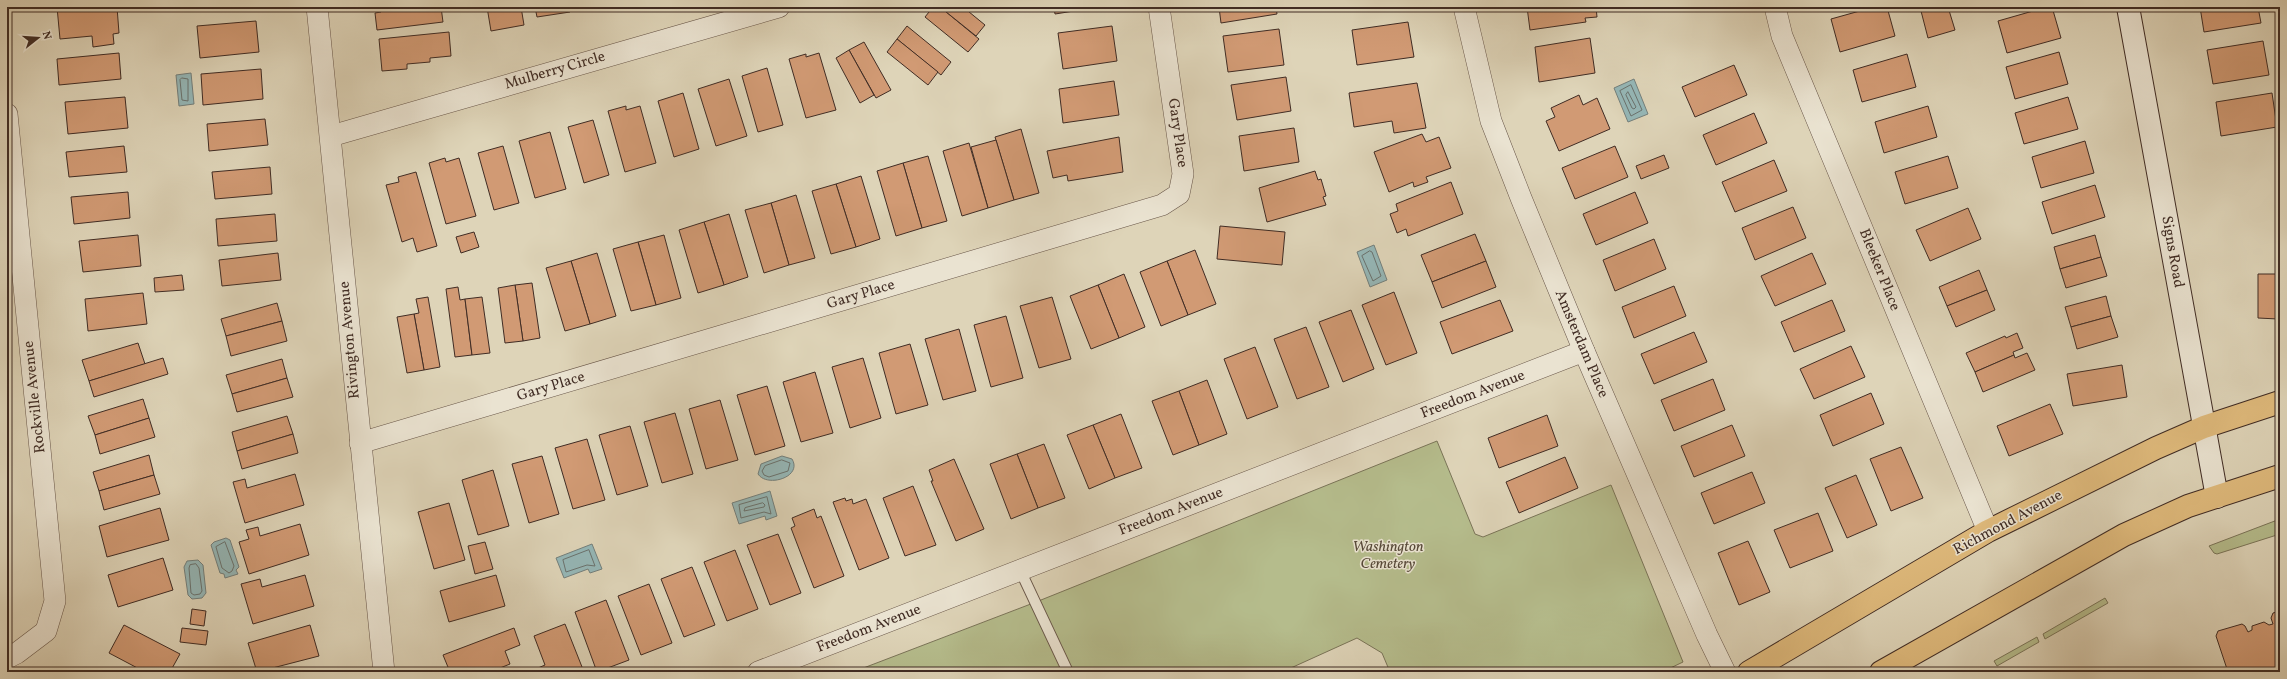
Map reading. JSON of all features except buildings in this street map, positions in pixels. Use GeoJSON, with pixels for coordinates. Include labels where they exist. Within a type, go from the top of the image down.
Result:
{"type":"FeatureCollection","features":[{"type":"Feature","properties":{"kind":"main road","name":"Richmond Avenue"},"geometry":{"type":"LineString","coordinates":[[1749,672],[1988,531],[2111,469],[2204,427],[2280,402]]}},
{"type":"Feature","properties":{"kind":"main road"},"geometry":{"type":"LineString","coordinates":[[1881,672],[2124,535],[2172,512],[2216,496],[2280,476]]}},
{"type":"Feature","properties":{"kind":"street","name":"Rivington Avenue"},"geometry":{"type":"LineString","coordinates":[[317,7],[384,672]]}},
{"type":"Feature","properties":{"kind":"street","name":"Mulberry Circle"},"geometry":{"type":"LineString","coordinates":[[330,136],[779,7]]}},
{"type":"Feature","properties":{"kind":"street","name":"Gary Place"},"geometry":{"type":"LineString","coordinates":[[360,443],[1162,205],[1179,194],[1183,174],[1159,7]]}},
{"type":"Feature","properties":{"kind":"street","name":"Amsterdam Place"},"geometry":{"type":"LineString","coordinates":[[1464,7],[1491,120],[1584,351],[1706,635],[1725,672]]}},
{"type":"Feature","properties":{"kind":"street","name":"Bleeker Place"},"geometry":{"type":"LineString","coordinates":[[1775,7],[1782,36],[1988,531]]}},
{"type":"Feature","properties":{"kind":"street","name":"Signs Road"},"geometry":{"type":"LineString","coordinates":[[2128,7],[2216,496]]}},
{"type":"Feature","properties":{"kind":"street","name":"Rockville Avenue"},"geometry":{"type":"LineString","coordinates":[[7,114],[55,601],[46,631],[17,654],[7,658]]}},
{"type":"Feature","properties":{"kind":"street","name":"Freedom Avenue"},"geometry":{"type":"LineString","coordinates":[[758,672],[1584,351]]}},
{"type":"Feature","properties":{"kind":"lane"},"geometry":{"type":"LineString","coordinates":[[1020,570],[1068,672]]}},
{"type":"Feature","properties":{"kind":"green space","name":"Washington Cemetery"},"geometry":{"type":"Polygon","coordinates":[[[1437,441],[1475,534],[1483,537],[1611,485],[1683,662],[1662,672],[1390,672],[1382,653],[1357,638],[1282,672],[853,672],[1036,602],[1437,441]]]}},
{"type":"Feature","properties":{"kind":"green space"},"geometry":{"type":"Polygon","coordinates":[[[2280,519],[2280,534],[2217,554],[2214,553],[2209,546],[2280,519]]]}},
{"type":"Feature","properties":{"kind":"green space"},"geometry":{"type":"Polygon","coordinates":[[[2105,598],[2108,603],[2045,639],[2043,634],[2105,598]]]}},
{"type":"Feature","properties":{"kind":"green space"},"geometry":{"type":"Polygon","coordinates":[[[2037,637],[2039,642],[1997,666],[1994,661],[2037,637]]]}},
{"type":"Feature","properties":{"kind":"water"},"geometry":{"type":"Polygon","coordinates":[[[191,73],[194,104],[179,106],[176,75],[191,73]]]}},
{"type":"Feature","properties":{"kind":"water"},"geometry":{"type":"Polygon","coordinates":[[[1634,79],[1648,114],[1628,122],[1614,88],[1634,79]]]}},
{"type":"Feature","properties":{"kind":"water"},"geometry":{"type":"Polygon","coordinates":[[[1374,245],[1387,280],[1370,287],[1357,252],[1374,245]]]}},
{"type":"Feature","properties":{"kind":"water"},"geometry":{"type":"Polygon","coordinates":[[[782,456],[792,459],[794,465],[793,471],[788,475],[776,480],[769,480],[762,478],[758,474],[761,464],[782,456]]]}},
{"type":"Feature","properties":{"kind":"water"},"geometry":{"type":"Polygon","coordinates":[[[770,491],[777,516],[766,520],[765,516],[739,524],[732,503],[770,491]]]}},
{"type":"Feature","properties":{"kind":"water"},"geometry":{"type":"Polygon","coordinates":[[[226,538],[230,540],[239,567],[236,570],[238,574],[225,578],[224,574],[220,573],[211,545],[214,542],[226,538]]]}},
{"type":"Feature","properties":{"kind":"water"},"geometry":{"type":"Polygon","coordinates":[[[592,544],[602,569],[590,573],[588,569],[564,578],[556,558],[592,544]]]}},
{"type":"Feature","properties":{"kind":"water"},"geometry":{"type":"Polygon","coordinates":[[[198,560],[203,565],[206,593],[202,598],[192,599],[188,595],[184,567],[187,561],[198,560]]]}}]}
